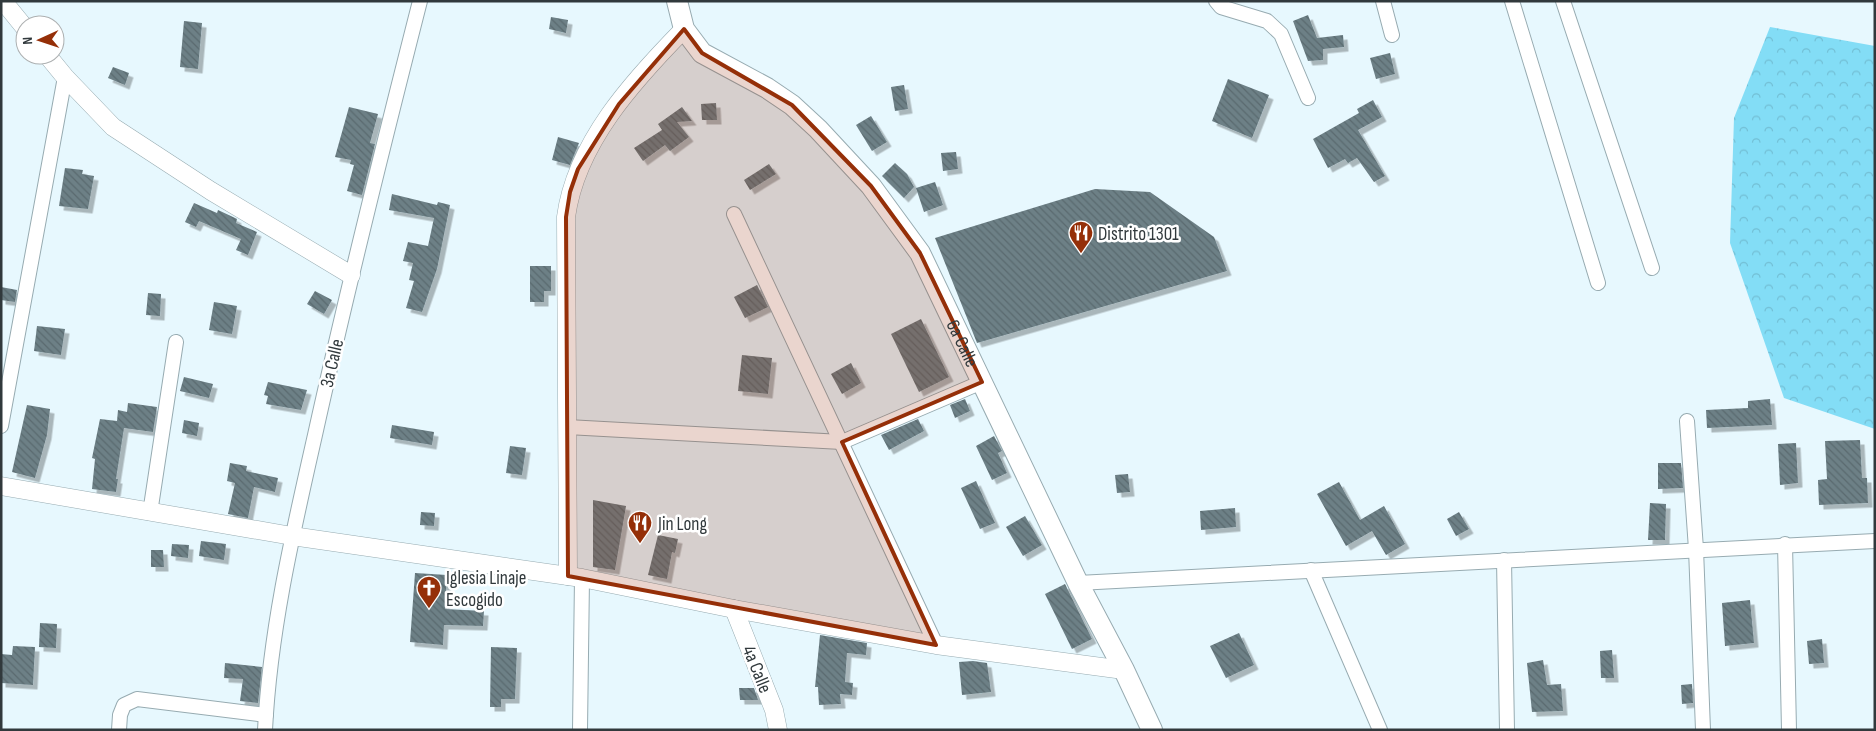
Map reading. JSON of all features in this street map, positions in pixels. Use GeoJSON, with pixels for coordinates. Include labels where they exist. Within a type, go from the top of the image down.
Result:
{"type":"FeatureCollection","features":[{"type":"Feature","properties":{"kind":"main road"},"geometry":{"type":"LineString","coordinates":[[677,1],[684,29]]}},
{"type":"Feature","properties":{"kind":"main road","name":"6a Calle"},"geometry":{"type":"LineString","coordinates":[[684,29],[702,54],[767,88],[792,105],[818,129],[871,186],[920,253],[1078,583],[1124,670],[1152,730]]}},
{"type":"Feature","properties":{"kind":"street"},"geometry":{"type":"LineString","coordinates":[[3,1],[15,16]]}},
{"type":"Feature","properties":{"kind":"street","name":"3a Calle"},"geometry":{"type":"LineString","coordinates":[[265,730],[267,681],[292,536],[351,274],[420,1]]}},
{"type":"Feature","properties":{"kind":"street"},"geometry":{"type":"LineString","coordinates":[[1216,1],[1221,7],[1266,21],[1281,34],[1308,98]]}},
{"type":"Feature","properties":{"kind":"street"},"geometry":{"type":"LineString","coordinates":[[1384,1],[1392,35]]}},
{"type":"Feature","properties":{"kind":"street"},"geometry":{"type":"LineString","coordinates":[[1512,1],[1598,283]]}},
{"type":"Feature","properties":{"kind":"street"},"geometry":{"type":"LineString","coordinates":[[1563,1],[1652,268]]}},
{"type":"Feature","properties":{"kind":"street"},"geometry":{"type":"LineString","coordinates":[[580,730],[575,577],[567,426],[566,217],[570,192],[578,169],[618,104],[663,50],[684,29]]}},
{"type":"Feature","properties":{"kind":"street"},"geometry":{"type":"LineString","coordinates":[[55,65],[113,126],[211,191],[351,274]]}},
{"type":"Feature","properties":{"kind":"street"},"geometry":{"type":"LineString","coordinates":[[1,426],[65,77]]}},
{"type":"Feature","properties":{"kind":"street"},"geometry":{"type":"LineString","coordinates":[[734,214],[936,645]]}},
{"type":"Feature","properties":{"kind":"street"},"geometry":{"type":"LineString","coordinates":[[150,512],[176,342]]}},
{"type":"Feature","properties":{"kind":"street"},"geometry":{"type":"LineString","coordinates":[[567,426],[842,442],[982,382]]}},
{"type":"Feature","properties":{"kind":"street"},"geometry":{"type":"LineString","coordinates":[[1687,421],[1696,549],[1703,730]]}},
{"type":"Feature","properties":{"kind":"street"},"geometry":{"type":"LineString","coordinates":[[1,486],[292,536],[575,577],[734,609],[936,645],[1124,670]]}},
{"type":"Feature","properties":{"kind":"street"},"geometry":{"type":"LineString","coordinates":[[1078,583],[1875,540]]}},
{"type":"Feature","properties":{"kind":"street"},"geometry":{"type":"LineString","coordinates":[[1784,544],[1789,730]]}},
{"type":"Feature","properties":{"kind":"street"},"geometry":{"type":"LineString","coordinates":[[1504,560],[1507,730]]}},
{"type":"Feature","properties":{"kind":"street"},"geometry":{"type":"LineString","coordinates":[[1311,570],[1380,730]]}},
{"type":"Feature","properties":{"kind":"street","name":"4a Calle"},"geometry":{"type":"LineString","coordinates":[[734,609],[774,710],[778,730]]}},
{"type":"Feature","properties":{"kind":"street"},"geometry":{"type":"LineString","coordinates":[[119,730],[120,716],[124,705],[137,699],[266,715]]}},
{"type":"Feature","properties":{"kind":"highlighted area"},"geometry":{"type":"Polygon","coordinates":[[[684,29],[702,53],[792,105],[871,186],[920,253],[982,382],[842,442],[936,645],[568,576],[566,217],[570,192],[578,169],[619,104],[684,29]]]}},
{"type":"Feature","properties":{"kind":"green space"},"geometry":{"type":"Polygon","coordinates":[[[1770,27],[1875,46],[1875,429],[1784,398],[1730,243],[1734,118],[1770,27]]]}},
{"type":"Feature","properties":{"kind":"building"},"geometry":{"type":"Polygon","coordinates":[[[1308,15],[1317,38],[1343,35],[1344,47],[1323,49],[1323,60],[1308,61],[1293,21],[1308,15]]]}},
{"type":"Feature","properties":{"kind":"building"},"geometry":{"type":"Polygon","coordinates":[[[551,17],[568,20],[566,33],[549,29],[551,17]]]}},
{"type":"Feature","properties":{"kind":"building"},"geometry":{"type":"Polygon","coordinates":[[[184,21],[202,23],[198,69],[180,67],[184,21]]]}},
{"type":"Feature","properties":{"kind":"building"},"geometry":{"type":"Polygon","coordinates":[[[1390,53],[1395,74],[1376,79],[1370,58],[1390,53]]]}},
{"type":"Feature","properties":{"kind":"building"},"geometry":{"type":"Polygon","coordinates":[[[113,67],[129,73],[125,85],[108,78],[113,67]]]}},
{"type":"Feature","properties":{"kind":"building"},"geometry":{"type":"Polygon","coordinates":[[[1228,79],[1269,95],[1252,138],[1212,121],[1228,79]]]}},
{"type":"Feature","properties":{"kind":"building"},"geometry":{"type":"Polygon","coordinates":[[[904,85],[908,109],[895,111],[891,87],[904,85]]]}},
{"type":"Feature","properties":{"kind":"building"},"geometry":{"type":"Polygon","coordinates":[[[1373,100],[1382,117],[1358,130],[1385,176],[1374,182],[1357,158],[1348,163],[1345,159],[1328,168],[1313,139],[1359,113],[1357,109],[1373,100]]]}},
{"type":"Feature","properties":{"kind":"building"},"geometry":{"type":"Polygon","coordinates":[[[716,103],[717,120],[702,120],[701,104],[716,103]]]}},
{"type":"Feature","properties":{"kind":"building"},"geometry":{"type":"Polygon","coordinates":[[[349,107],[378,114],[370,143],[375,144],[362,195],[347,191],[354,165],[350,164],[351,160],[335,157],[349,107]]]}},
{"type":"Feature","properties":{"kind":"building"},"geometry":{"type":"Polygon","coordinates":[[[682,107],[692,121],[677,122],[689,137],[670,151],[665,145],[643,161],[634,148],[662,130],[658,124],[682,107]]]}},
{"type":"Feature","properties":{"kind":"building"},"geometry":{"type":"Polygon","coordinates":[[[871,116],[887,142],[872,151],[856,125],[871,116]]]}},
{"type":"Feature","properties":{"kind":"building"},"geometry":{"type":"Polygon","coordinates":[[[558,137],[579,143],[570,165],[552,160],[558,137]]]}},
{"type":"Feature","properties":{"kind":"building"},"geometry":{"type":"Polygon","coordinates":[[[956,152],[958,169],[943,171],[941,153],[956,152]]]}},
{"type":"Feature","properties":{"kind":"building"},"geometry":{"type":"Polygon","coordinates":[[[895,163],[907,174],[914,187],[904,198],[882,176],[895,163]]]}},
{"type":"Feature","properties":{"kind":"building"},"geometry":{"type":"Polygon","coordinates":[[[769,164],[776,174],[750,190],[744,180],[769,164]]]}},
{"type":"Feature","properties":{"kind":"building"},"geometry":{"type":"Polygon","coordinates":[[[65,168],[83,170],[82,174],[94,176],[88,209],[59,206],[65,168]]]}},
{"type":"Feature","properties":{"kind":"building"},"geometry":{"type":"Polygon","coordinates":[[[935,182],[943,205],[924,212],[916,188],[935,182]]]}},
{"type":"Feature","properties":{"kind":"building","name":"Distrito 1301"},"geometry":{"type":"Polygon","coordinates":[[[1095,189],[1150,192],[1214,237],[1227,271],[977,343],[935,238],[1095,189]]]}},
{"type":"Feature","properties":{"kind":"building"},"geometry":{"type":"Polygon","coordinates":[[[392,194],[437,205],[438,202],[450,205],[437,269],[422,312],[406,308],[414,281],[409,280],[413,263],[403,261],[408,242],[428,246],[434,218],[389,210],[392,194]]]}},
{"type":"Feature","properties":{"kind":"building"},"geometry":{"type":"Polygon","coordinates":[[[194,203],[217,213],[218,210],[237,219],[236,223],[257,232],[248,255],[236,250],[241,239],[199,221],[196,227],[185,222],[194,203]]]}},
{"type":"Feature","properties":{"kind":"building"},"geometry":{"type":"Polygon","coordinates":[[[530,266],[551,266],[551,291],[544,291],[544,302],[530,302],[530,266]]]}},
{"type":"Feature","properties":{"kind":"building"},"geometry":{"type":"Polygon","coordinates":[[[757,285],[768,307],[745,318],[734,297],[757,285]]]}},
{"type":"Feature","properties":{"kind":"building"},"geometry":{"type":"Polygon","coordinates":[[[1,287],[17,290],[15,302],[1,300],[1,287]]]}},
{"type":"Feature","properties":{"kind":"building"},"geometry":{"type":"Polygon","coordinates":[[[315,291],[332,300],[324,314],[307,304],[315,291]]]}},
{"type":"Feature","properties":{"kind":"building"},"geometry":{"type":"Polygon","coordinates":[[[148,293],[161,294],[160,316],[146,315],[148,293]]]}},
{"type":"Feature","properties":{"kind":"building"},"geometry":{"type":"Polygon","coordinates":[[[214,302],[237,306],[232,334],[209,330],[214,302]]]}},
{"type":"Feature","properties":{"kind":"building"},"geometry":{"type":"Polygon","coordinates":[[[921,319],[949,377],[919,392],[891,334],[921,319]]]}},
{"type":"Feature","properties":{"kind":"building"},"geometry":{"type":"Polygon","coordinates":[[[37,326],[65,329],[61,355],[34,351],[37,326]]]}},
{"type":"Feature","properties":{"kind":"building"},"geometry":{"type":"Polygon","coordinates":[[[742,355],[772,358],[768,394],[738,391],[742,355]]]}},
{"type":"Feature","properties":{"kind":"building"},"geometry":{"type":"Polygon","coordinates":[[[851,363],[861,383],[842,394],[831,374],[851,363]]]}},
{"type":"Feature","properties":{"kind":"building"},"geometry":{"type":"Polygon","coordinates":[[[184,377],[213,384],[209,398],[180,391],[184,377]]]}},
{"type":"Feature","properties":{"kind":"building"},"geometry":{"type":"Polygon","coordinates":[[[268,382],[307,390],[301,410],[266,404],[268,396],[264,395],[268,382]]]}},
{"type":"Feature","properties":{"kind":"building"},"geometry":{"type":"Polygon","coordinates":[[[965,399],[970,411],[955,418],[950,405],[965,399]]]}},
{"type":"Feature","properties":{"kind":"building"},"geometry":{"type":"Polygon","coordinates":[[[1770,399],[1772,425],[1707,428],[1706,410],[1748,408],[1748,401],[1770,399]]]}},
{"type":"Feature","properties":{"kind":"building"},"geometry":{"type":"Polygon","coordinates":[[[128,403],[157,407],[153,432],[124,428],[116,479],[118,479],[116,492],[92,489],[95,459],[92,458],[100,419],[117,421],[118,410],[127,412],[128,403]]]}},
{"type":"Feature","properties":{"kind":"building"},"geometry":{"type":"Polygon","coordinates":[[[27,405],[50,409],[47,435],[35,478],[12,472],[27,405]]]}},
{"type":"Feature","properties":{"kind":"building"},"geometry":{"type":"Polygon","coordinates":[[[918,419],[924,431],[889,450],[881,435],[918,419]]]}},
{"type":"Feature","properties":{"kind":"building"},"geometry":{"type":"Polygon","coordinates":[[[184,420],[199,423],[197,436],[182,433],[184,420]]]}},
{"type":"Feature","properties":{"kind":"building"},"geometry":{"type":"Polygon","coordinates":[[[392,425],[434,432],[432,445],[390,438],[392,425]]]}},
{"type":"Feature","properties":{"kind":"building"},"geometry":{"type":"Polygon","coordinates":[[[994,436],[1002,451],[998,453],[1007,473],[992,480],[976,446],[994,436]]]}},
{"type":"Feature","properties":{"kind":"building"},"geometry":{"type":"Polygon","coordinates":[[[1860,440],[1862,478],[1867,478],[1868,503],[1819,505],[1818,480],[1827,479],[1825,441],[1860,440]]]}},
{"type":"Feature","properties":{"kind":"building"},"geometry":{"type":"Polygon","coordinates":[[[1796,443],[1798,483],[1780,485],[1778,444],[1796,443]]]}},
{"type":"Feature","properties":{"kind":"building"},"geometry":{"type":"Polygon","coordinates":[[[510,446],[526,448],[522,475],[506,473],[510,446]]]}},
{"type":"Feature","properties":{"kind":"building"},"geometry":{"type":"Polygon","coordinates":[[[230,463],[247,466],[246,471],[278,478],[275,492],[254,487],[248,518],[228,514],[235,483],[227,481],[230,463]]]}},
{"type":"Feature","properties":{"kind":"building"},"geometry":{"type":"Polygon","coordinates":[[[1658,463],[1681,463],[1683,488],[1658,489],[1658,463]]]}},
{"type":"Feature","properties":{"kind":"building"},"geometry":{"type":"Polygon","coordinates":[[[1128,474],[1130,492],[1117,493],[1115,475],[1128,474]]]}},
{"type":"Feature","properties":{"kind":"building"},"geometry":{"type":"Polygon","coordinates":[[[976,481],[995,523],[980,529],[961,488],[976,481]]]}},
{"type":"Feature","properties":{"kind":"building"},"geometry":{"type":"Polygon","coordinates":[[[1339,482],[1360,520],[1384,506],[1405,544],[1386,555],[1372,531],[1346,546],[1317,494],[1339,482]]]}},
{"type":"Feature","properties":{"kind":"building"},"geometry":{"type":"Polygon","coordinates":[[[593,500],[626,506],[615,570],[593,567],[593,500]]]}},
{"type":"Feature","properties":{"kind":"building"},"geometry":{"type":"Polygon","coordinates":[[[1650,503],[1666,504],[1665,540],[1648,540],[1650,503]]]}},
{"type":"Feature","properties":{"kind":"building"},"geometry":{"type":"Polygon","coordinates":[[[1235,508],[1236,527],[1201,530],[1200,511],[1235,508]]]}},
{"type":"Feature","properties":{"kind":"building"},"geometry":{"type":"Polygon","coordinates":[[[421,512],[435,513],[434,526],[420,525],[421,512]]]}},
{"type":"Feature","properties":{"kind":"building"},"geometry":{"type":"Polygon","coordinates":[[[1459,512],[1469,529],[1456,536],[1447,519],[1459,512]]]}},
{"type":"Feature","properties":{"kind":"building"},"geometry":{"type":"Polygon","coordinates":[[[1025,516],[1042,545],[1023,556],[1006,527],[1025,516]]]}},
{"type":"Feature","properties":{"kind":"building"},"geometry":{"type":"Polygon","coordinates":[[[658,535],[678,539],[675,553],[672,552],[667,579],[648,575],[658,535]]]}},
{"type":"Feature","properties":{"kind":"building"},"geometry":{"type":"Polygon","coordinates":[[[201,541],[226,544],[224,560],[199,556],[201,541]]]}},
{"type":"Feature","properties":{"kind":"building"},"geometry":{"type":"Polygon","coordinates":[[[172,544],[189,545],[188,558],[171,556],[172,544]]]}},
{"type":"Feature","properties":{"kind":"building"},"geometry":{"type":"Polygon","coordinates":[[[151,550],[163,550],[164,567],[151,567],[151,550]]]}},
{"type":"Feature","properties":{"kind":"building","name":"Iglesia Linaje Escogido"},"geometry":{"type":"Polygon","coordinates":[[[415,573],[447,575],[445,609],[484,611],[483,626],[444,625],[443,645],[410,642],[415,573]]]}},
{"type":"Feature","properties":{"kind":"building"},"geometry":{"type":"Polygon","coordinates":[[[1065,584],[1092,639],[1072,649],[1045,594],[1065,584]]]}},
{"type":"Feature","properties":{"kind":"building"},"geometry":{"type":"Polygon","coordinates":[[[1750,600],[1754,643],[1725,646],[1722,603],[1750,600]]]}},
{"type":"Feature","properties":{"kind":"building"},"geometry":{"type":"Polygon","coordinates":[[[40,623],[57,624],[56,648],[39,647],[40,623]]]}},
{"type":"Feature","properties":{"kind":"building"},"geometry":{"type":"Polygon","coordinates":[[[1239,633],[1254,665],[1226,678],[1210,646],[1239,633]]]}},
{"type":"Feature","properties":{"kind":"building"},"geometry":{"type":"Polygon","coordinates":[[[820,635],[867,643],[866,655],[847,653],[845,682],[853,683],[852,695],[840,694],[841,704],[819,705],[818,687],[815,687],[820,635]]]}},
{"type":"Feature","properties":{"kind":"building"},"geometry":{"type":"Polygon","coordinates":[[[1822,639],[1824,663],[1809,664],[1807,641],[1822,639]]]}},
{"type":"Feature","properties":{"kind":"building"},"geometry":{"type":"Polygon","coordinates":[[[13,646],[35,647],[33,685],[1,683],[1,654],[12,655],[13,646]]]}},
{"type":"Feature","properties":{"kind":"building"},"geometry":{"type":"Polygon","coordinates":[[[491,647],[517,648],[515,699],[501,699],[501,707],[490,707],[491,647]]]}},
{"type":"Feature","properties":{"kind":"building"},"geometry":{"type":"Polygon","coordinates":[[[1612,650],[1614,678],[1601,678],[1600,651],[1612,650]]]}},
{"type":"Feature","properties":{"kind":"building"},"geometry":{"type":"Polygon","coordinates":[[[1543,660],[1547,685],[1561,684],[1563,711],[1532,712],[1527,663],[1543,660]]]}},
{"type":"Feature","properties":{"kind":"building"},"geometry":{"type":"Polygon","coordinates":[[[959,662],[987,663],[991,692],[962,695],[959,662]]]}},
{"type":"Feature","properties":{"kind":"building"},"geometry":{"type":"Polygon","coordinates":[[[225,663],[262,667],[258,703],[240,701],[243,679],[224,678],[225,663]]]}},
{"type":"Feature","properties":{"kind":"building"},"geometry":{"type":"Polygon","coordinates":[[[1692,684],[1693,703],[1682,704],[1681,685],[1692,684]]]}},
{"type":"Feature","properties":{"kind":"building"},"geometry":{"type":"Polygon","coordinates":[[[739,688],[754,688],[758,700],[740,700],[739,688]]]}},
{"type":"Feature","properties":{"kind":"place","name":"Distrito 1301"},"geometry":{"type":"Point","coordinates":[1081,254]}},
{"type":"Feature","properties":{"kind":"place","name":"Jin Long"},"geometry":{"type":"Point","coordinates":[640,544]}},
{"type":"Feature","properties":{"kind":"place","name":"Iglesia Linaje Escogido"},"geometry":{"type":"Point","coordinates":[429,609]}}]}
